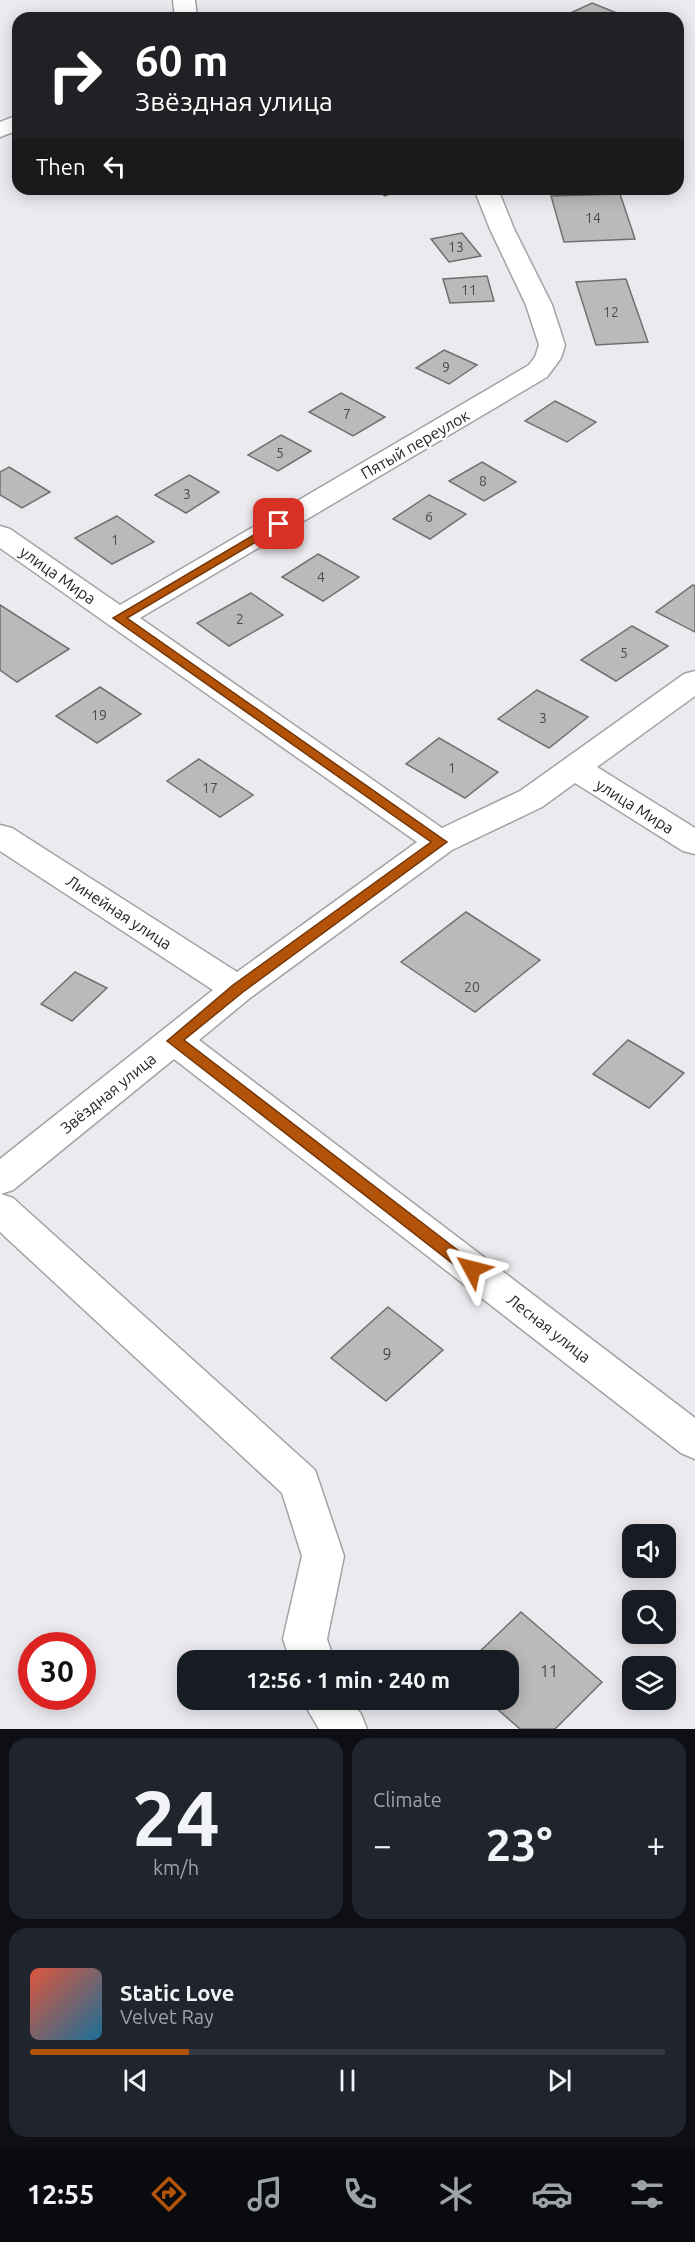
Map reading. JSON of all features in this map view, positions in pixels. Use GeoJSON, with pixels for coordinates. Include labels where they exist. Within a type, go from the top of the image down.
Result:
{"type":"FeatureCollection","features":[{"type":"Feature","properties":{"kind":"street","name":"Пятый переулок"},"geometry":{"type":"LineString","coordinates":[[119,618],[538,371],[548,358],[552,345],[539,305],[502,229],[488,195]]}},
{"type":"Feature","properties":{"kind":"street","name":"улица Мира"},"geometry":{"type":"LineString","coordinates":[[0,535],[440,842]]}},
{"type":"Feature","properties":{"kind":"street","name":"Звёздная улица"},"geometry":{"type":"LineString","coordinates":[[0,1180],[238,988],[440,842],[531,800],[695,681]]}},
{"type":"Feature","properties":{"kind":"street","name":"улица Мира"},"geometry":{"type":"LineString","coordinates":[[576,769],[695,843]]}},
{"type":"Feature","properties":{"kind":"street","name":"Линейная улица"},"geometry":{"type":"LineString","coordinates":[[0,836],[238,988]]}},
{"type":"Feature","properties":{"kind":"street","name":"Лесная улица"},"geometry":{"type":"LineString","coordinates":[[174,1041],[695,1441]]}},
{"type":"Feature","properties":{"kind":"street"},"geometry":{"type":"LineString","coordinates":[[0,1209],[300,1483],[323,1556],[305,1638],[309,1650]]}},
{"type":"Feature","properties":{"kind":"street"},"geometry":{"type":"LineString","coordinates":[[331,1710],[345,1729]]}},
{"type":"Feature","properties":{"kind":"building"},"geometry":{"type":"Polygon","coordinates":[[[592,3],[614,12],[573,12],[592,3]]]}},
{"type":"Feature","properties":{"kind":"building"},"geometry":{"type":"Polygon","coordinates":[[[620,195],[635,239],[564,242],[551,196],[620,195]]]}},
{"type":"Feature","properties":{"kind":"building"},"geometry":{"type":"Polygon","coordinates":[[[462,233],[481,256],[449,262],[431,239],[462,233]]]}},
{"type":"Feature","properties":{"kind":"building"},"geometry":{"type":"Polygon","coordinates":[[[487,276],[494,301],[450,303],[443,279],[487,276]]]}},
{"type":"Feature","properties":{"kind":"building"},"geometry":{"type":"Polygon","coordinates":[[[626,279],[648,342],[596,345],[576,282],[626,279]]]}},
{"type":"Feature","properties":{"kind":"building"},"geometry":{"type":"Polygon","coordinates":[[[444,350],[477,365],[449,384],[416,368],[444,350]]]}},
{"type":"Feature","properties":{"kind":"building"},"geometry":{"type":"Polygon","coordinates":[[[341,393],[385,417],[353,436],[309,412],[341,393]]]}},
{"type":"Feature","properties":{"kind":"building"},"geometry":{"type":"Polygon","coordinates":[[[555,401],[596,422],[567,442],[525,421],[555,401]]]}},
{"type":"Feature","properties":{"kind":"building"},"geometry":{"type":"Polygon","coordinates":[[[281,435],[311,451],[278,471],[248,455],[281,435]]]}},
{"type":"Feature","properties":{"kind":"building"},"geometry":{"type":"Polygon","coordinates":[[[482,462],[516,482],[484,501],[449,481],[482,462]]]}},
{"type":"Feature","properties":{"kind":"building"},"geometry":{"type":"Polygon","coordinates":[[[9,467],[50,492],[22,508],[0,495],[0,472],[9,467]]]}},
{"type":"Feature","properties":{"kind":"building"},"geometry":{"type":"Polygon","coordinates":[[[189,475],[219,492],[186,513],[155,495],[189,475]]]}},
{"type":"Feature","properties":{"kind":"building"},"geometry":{"type":"Polygon","coordinates":[[[429,495],[466,514],[430,539],[393,519],[429,495]]]}},
{"type":"Feature","properties":{"kind":"building"},"geometry":{"type":"Polygon","coordinates":[[[117,516],[154,542],[112,564],[75,538],[117,516]]]}},
{"type":"Feature","properties":{"kind":"building"},"geometry":{"type":"Polygon","coordinates":[[[318,554],[359,577],[323,601],[282,577],[318,554]]]}},
{"type":"Feature","properties":{"kind":"building"},"geometry":{"type":"Polygon","coordinates":[[[693,585],[695,586],[695,632],[656,612],[693,585]]]}},
{"type":"Feature","properties":{"kind":"building"},"geometry":{"type":"Polygon","coordinates":[[[251,593],[283,615],[229,646],[197,623],[251,593]]]}},
{"type":"Feature","properties":{"kind":"building"},"geometry":{"type":"Polygon","coordinates":[[[0,605],[69,649],[17,682],[0,670],[0,605]]]}},
{"type":"Feature","properties":{"kind":"building"},"geometry":{"type":"Polygon","coordinates":[[[632,626],[668,646],[616,681],[581,660],[632,626]]]}},
{"type":"Feature","properties":{"kind":"building"},"geometry":{"type":"Polygon","coordinates":[[[100,687],[141,714],[97,743],[56,716],[100,687]]]}},
{"type":"Feature","properties":{"kind":"building"},"geometry":{"type":"Polygon","coordinates":[[[537,690],[588,717],[549,748],[498,719],[537,690]]]}},
{"type":"Feature","properties":{"kind":"building"},"geometry":{"type":"Polygon","coordinates":[[[439,738],[498,772],[465,798],[406,764],[439,738]]]}},
{"type":"Feature","properties":{"kind":"building"},"geometry":{"type":"Polygon","coordinates":[[[199,759],[253,795],[220,817],[167,781],[199,759]]]}},
{"type":"Feature","properties":{"kind":"building"},"geometry":{"type":"Polygon","coordinates":[[[466,912],[540,960],[475,1012],[401,962],[466,912]]]}},
{"type":"Feature","properties":{"kind":"building"},"geometry":{"type":"Polygon","coordinates":[[[75,972],[107,988],[72,1021],[41,1004],[75,972]]]}},
{"type":"Feature","properties":{"kind":"building"},"geometry":{"type":"Polygon","coordinates":[[[628,1040],[684,1073],[649,1108],[593,1074],[628,1040]]]}},
{"type":"Feature","properties":{"kind":"building"},"geometry":{"type":"Polygon","coordinates":[[[388,1307],[443,1350],[386,1401],[331,1358],[388,1307]]]}},
{"type":"Feature","properties":{"kind":"building"},"geometry":{"type":"Polygon","coordinates":[[[521,1612],[602,1682],[555,1729],[520,1729],[498,1710],[519,1710],[519,1650],[481,1650],[521,1612]]]}},
{"type":"Feature","properties":{"kind":"route"},"geometry":{"type":"LineString","coordinates":[[279,524],[119,618],[440,842],[238,988],[174,1041],[472,1269]]}}]}
